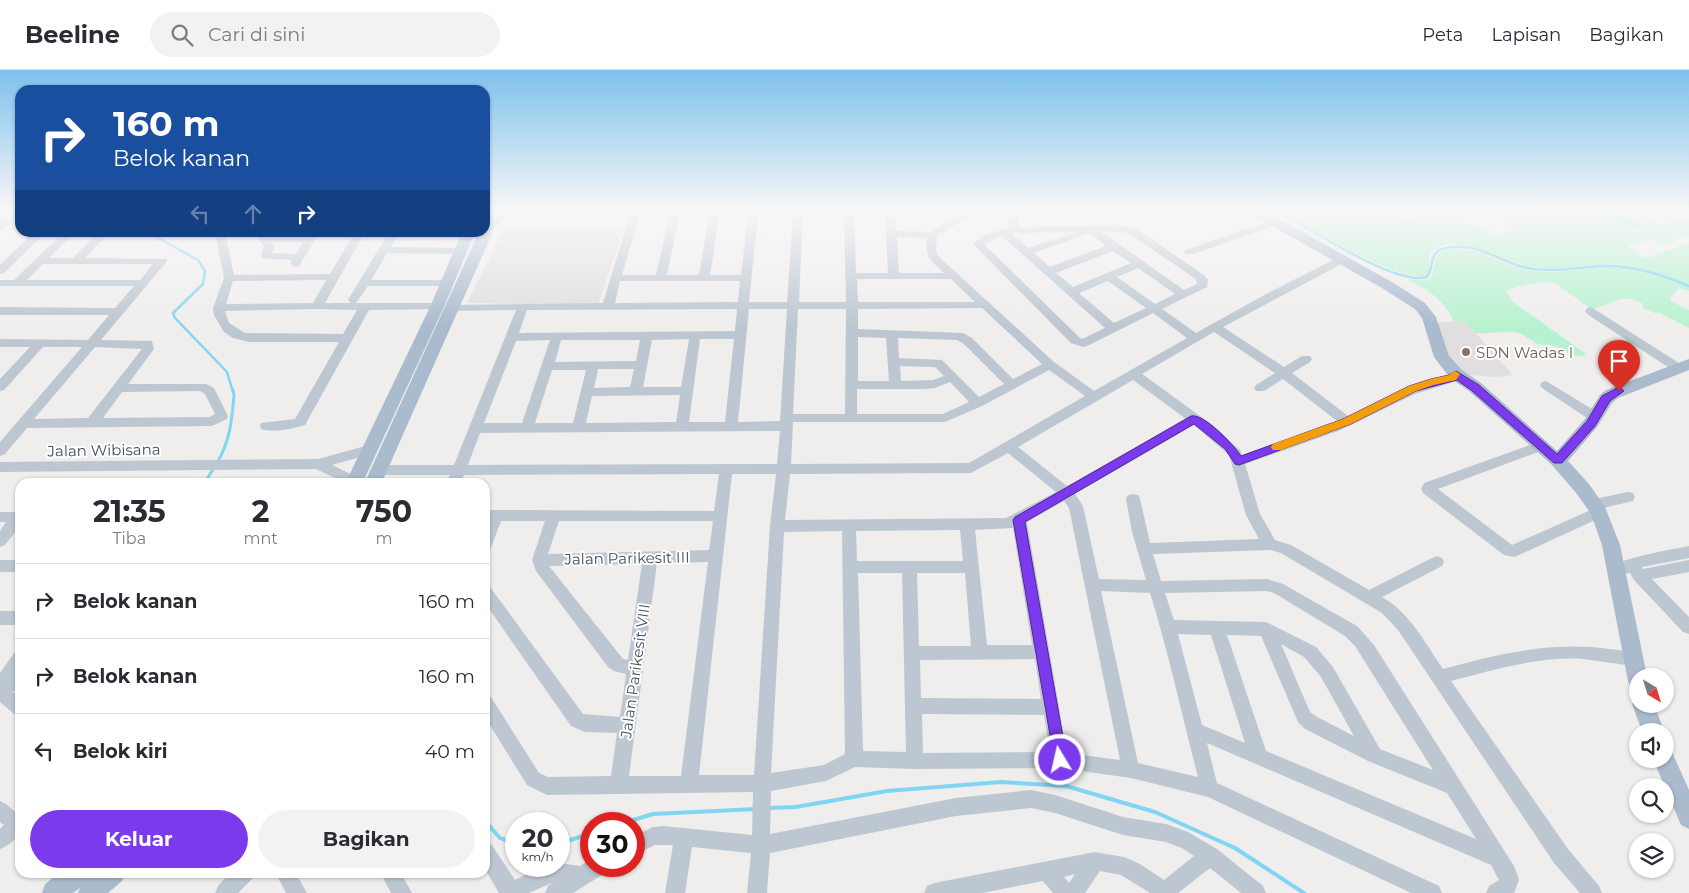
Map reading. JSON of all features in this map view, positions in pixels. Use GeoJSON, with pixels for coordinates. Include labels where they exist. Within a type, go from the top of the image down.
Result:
{"type":"FeatureCollection","features":[{"type":"Feature","properties":{"kind":"main road"},"geometry":{"type":"LineString","coordinates":[[356,478],[476,249]]}},
{"type":"Feature","properties":{"kind":"main road"},"geometry":{"type":"LineString","coordinates":[[1326,249],[1399,292],[1426,311],[1440,352],[1456,374],[1475,387],[1558,461],[1597,508],[1606,528],[1616,569],[1635,668]]}},
{"type":"Feature","properties":{"kind":"main road"},"geometry":{"type":"LineString","coordinates":[[376,476],[445,307],[446,283],[460,251]]}},
{"type":"Feature","properties":{"kind":"main road"},"geometry":{"type":"LineString","coordinates":[[1558,461],[1595,417],[1606,399],[1612,394],[1684,366]]}},
{"type":"Feature","properties":{"kind":"main road"},"geometry":{"type":"LineString","coordinates":[[1668,768],[1689,817]]}},
{"type":"Feature","properties":{"kind":"main road"},"geometry":{"type":"LineString","coordinates":[[54,893],[73,878]]}},
{"type":"Feature","properties":{"kind":"main road"},"geometry":{"type":"LineString","coordinates":[[90,893],[106,878]]}},
{"type":"Feature","properties":{"kind":"street"},"geometry":{"type":"LineString","coordinates":[[0,271],[23,249]]}},
{"type":"Feature","properties":{"kind":"street"},"geometry":{"type":"LineString","coordinates":[[17,283],[52,249]]}},
{"type":"Feature","properties":{"kind":"street"},"geometry":{"type":"LineString","coordinates":[[76,261],[88,249]]}},
{"type":"Feature","properties":{"kind":"street"},"geometry":{"type":"LineString","coordinates":[[224,249],[230,278],[219,308],[222,321],[228,331],[236,336],[250,338],[348,338]]}},
{"type":"Feature","properties":{"kind":"street"},"geometry":{"type":"LineString","coordinates":[[268,249],[266,256],[300,257]]}},
{"type":"Feature","properties":{"kind":"street"},"geometry":{"type":"LineString","coordinates":[[286,278],[305,249]]}},
{"type":"Feature","properties":{"kind":"street"},"geometry":{"type":"LineString","coordinates":[[317,306],[350,249]]}},
{"type":"Feature","properties":{"kind":"street"},"geometry":{"type":"LineString","coordinates":[[608,306],[624,249]]}},
{"type":"Feature","properties":{"kind":"street"},"geometry":{"type":"LineString","coordinates":[[661,278],[667,249]]}},
{"type":"Feature","properties":{"kind":"street"},"geometry":{"type":"LineString","coordinates":[[704,278],[709,249]]}},
{"type":"Feature","properties":{"kind":"street"},"geometry":{"type":"LineString","coordinates":[[731,425],[749,249]]}},
{"type":"Feature","properties":{"kind":"street"},"geometry":{"type":"LineString","coordinates":[[757,893],[777,526],[784,468],[796,249]]}},
{"type":"Feature","properties":{"kind":"street"},"geometry":{"type":"LineString","coordinates":[[850,249],[852,305],[851,417]]}},
{"type":"Feature","properties":{"kind":"street"},"geometry":{"type":"LineString","coordinates":[[892,249],[894,276]]}},
{"type":"Feature","properties":{"kind":"street"},"geometry":{"type":"LineString","coordinates":[[932,249],[932,254],[954,276],[1050,366],[1094,398]]}},
{"type":"Feature","properties":{"kind":"street"},"geometry":{"type":"LineString","coordinates":[[983,249],[1075,340],[1082,343],[1202,285],[1202,280],[1159,249]]}},
{"type":"Feature","properties":{"kind":"street"},"geometry":{"type":"LineString","coordinates":[[1024,249],[1112,328]]}},
{"type":"Feature","properties":{"kind":"street"},"geometry":{"type":"LineString","coordinates":[[1026,252],[1034,249]]}},
{"type":"Feature","properties":{"kind":"street"},"geometry":{"type":"LineString","coordinates":[[1048,272],[1104,249]]}},
{"type":"Feature","properties":{"kind":"street"},"geometry":{"type":"LineString","coordinates":[[1118,249],[1182,294]]}},
{"type":"Feature","properties":{"kind":"street"},"geometry":{"type":"LineString","coordinates":[[1189,252],[1197,249]]}},
{"type":"Feature","properties":{"kind":"street"},"geometry":{"type":"LineString","coordinates":[[354,300],[385,250],[460,251]]}},
{"type":"Feature","properties":{"kind":"street"},"geometry":{"type":"LineString","coordinates":[[376,476],[460,470],[971,468],[1195,338],[1270,296],[1343,259]]}},
{"type":"Feature","properties":{"kind":"street"},"geometry":{"type":"LineString","coordinates":[[0,451],[162,261],[40,261]]}},
{"type":"Feature","properties":{"kind":"street"},"geometry":{"type":"LineString","coordinates":[[1071,292],[1139,264]]}},
{"type":"Feature","properties":{"kind":"street"},"geometry":{"type":"LineString","coordinates":[[851,276],[954,276]]}},
{"type":"Feature","properties":{"kind":"street"},"geometry":{"type":"LineString","coordinates":[[230,278],[333,277]]}},
{"type":"Feature","properties":{"kind":"street"},"geometry":{"type":"LineString","coordinates":[[1110,277],[1195,338]]}},
{"type":"Feature","properties":{"kind":"street"},"geometry":{"type":"LineString","coordinates":[[617,278],[746,278]]}},
{"type":"Feature","properties":{"kind":"street"},"geometry":{"type":"LineString","coordinates":[[364,282],[446,283]]}},
{"type":"Feature","properties":{"kind":"street"},"geometry":{"type":"LineString","coordinates":[[0,283],[145,283]]}},
{"type":"Feature","properties":{"kind":"street"},"geometry":{"type":"LineString","coordinates":[[219,308],[317,306],[984,305]]}},
{"type":"Feature","properties":{"kind":"street"},"geometry":{"type":"LineString","coordinates":[[266,426],[290,425],[300,422],[365,306]]}},
{"type":"Feature","properties":{"kind":"street"},"geometry":{"type":"LineString","coordinates":[[456,478],[522,307]]}},
{"type":"Feature","properties":{"kind":"street"},"geometry":{"type":"LineString","coordinates":[[1591,310],[1684,366]]}},
{"type":"Feature","properties":{"kind":"street"},"geometry":{"type":"LineString","coordinates":[[0,311],[119,312]]}},
{"type":"Feature","properties":{"kind":"street"},"geometry":{"type":"LineString","coordinates":[[1215,327],[1284,373],[1347,422]]}},
{"type":"Feature","properties":{"kind":"street"},"geometry":{"type":"LineString","coordinates":[[851,333],[949,335],[963,338],[1012,385]]}},
{"type":"Feature","properties":{"kind":"street"},"geometry":{"type":"LineString","coordinates":[[892,334],[896,385]]}},
{"type":"Feature","properties":{"kind":"street"},"geometry":{"type":"LineString","coordinates":[[511,337],[740,335]]}},
{"type":"Feature","properties":{"kind":"street"},"geometry":{"type":"LineString","coordinates":[[527,427],[557,336]]}},
{"type":"Feature","properties":{"kind":"street"},"geometry":{"type":"LineString","coordinates":[[636,391],[647,336]]}},
{"type":"Feature","properties":{"kind":"street"},"geometry":{"type":"LineString","coordinates":[[682,426],[694,336]]}},
{"type":"Feature","properties":{"kind":"street"},"geometry":{"type":"LineString","coordinates":[[0,343],[148,344],[148,349],[92,422]]}},
{"type":"Feature","properties":{"kind":"street"},"geometry":{"type":"LineString","coordinates":[[0,387],[40,343]]}},
{"type":"Feature","properties":{"kind":"street"},"geometry":{"type":"LineString","coordinates":[[1260,388],[1306,359]]}},
{"type":"Feature","properties":{"kind":"street"},"geometry":{"type":"LineString","coordinates":[[894,362],[938,363],[978,403]]}},
{"type":"Feature","properties":{"kind":"street"},"geometry":{"type":"LineString","coordinates":[[547,366],[641,365]]}},
{"type":"Feature","properties":{"kind":"street"},"geometry":{"type":"LineString","coordinates":[[579,427],[593,366]]}},
{"type":"Feature","properties":{"kind":"street"},"geometry":{"type":"LineString","coordinates":[[476,428],[731,425],[851,417],[945,418],[1050,366]]}},
{"type":"Feature","properties":{"kind":"street"},"geometry":{"type":"LineString","coordinates":[[0,372],[14,372]]}},
{"type":"Feature","properties":{"kind":"street"},"geometry":{"type":"LineString","coordinates":[[1133,374],[1229,446],[1239,461],[1244,487],[1253,515],[1270,544]]}},
{"type":"Feature","properties":{"kind":"street"},"geometry":{"type":"LineString","coordinates":[[1239,461],[1347,422],[1412,389],[1431,382],[1453,378],[1456,374]]}},
{"type":"Feature","properties":{"kind":"street"},"geometry":{"type":"LineString","coordinates":[[851,385],[931,384],[952,377]]}},
{"type":"Feature","properties":{"kind":"street"},"geometry":{"type":"LineString","coordinates":[[1546,385],[1595,417]]}},
{"type":"Feature","properties":{"kind":"street"},"geometry":{"type":"LineString","coordinates":[[23,424],[212,421],[222,416],[210,391],[202,387],[119,388]]}},
{"type":"Feature","properties":{"kind":"street"},"geometry":{"type":"LineString","coordinates":[[587,392],[687,390]]}},
{"type":"Feature","properties":{"kind":"street"},"geometry":{"type":"LineString","coordinates":[[777,526],[1006,524],[1019,520],[1195,419]]}},
{"type":"Feature","properties":{"kind":"street"},"geometry":{"type":"LineString","coordinates":[[1541,446],[1429,487],[1428,489],[1505,549],[1514,551],[1597,508],[1628,498]]}},
{"type":"Feature","properties":{"kind":"street"},"geometry":{"type":"LineString","coordinates":[[1010,447],[1065,492],[1076,506],[1094,585],[1131,770]]}},
{"type":"Feature","properties":{"kind":"street","name":"Jalan Wibisana"},"geometry":{"type":"LineString","coordinates":[[0,467],[318,464],[369,450]]}},
{"type":"Feature","properties":{"kind":"street"},"geometry":{"type":"LineString","coordinates":[[318,464],[346,478]]}},
{"type":"Feature","properties":{"kind":"street"},"geometry":{"type":"LineString","coordinates":[[689,784],[726,469]]}},
{"type":"Feature","properties":{"kind":"street"},"geometry":{"type":"LineString","coordinates":[[1133,499],[1136,519],[1168,627],[1210,789]]}},
{"type":"Feature","properties":{"kind":"street"},"geometry":{"type":"LineString","coordinates":[[490,515],[720,516]]}},
{"type":"Feature","properties":{"kind":"street"},"geometry":{"type":"LineString","coordinates":[[554,515],[539,560],[544,572],[614,662],[620,666],[635,668]]}},
{"type":"Feature","properties":{"kind":"street"},"geometry":{"type":"LineString","coordinates":[[0,518],[15,517]]}},
{"type":"Feature","properties":{"kind":"street"},"geometry":{"type":"LineString","coordinates":[[1019,520],[1060,760]]}},
{"type":"Feature","properties":{"kind":"street"},"geometry":{"type":"LineString","coordinates":[[0,541],[15,523]]}},
{"type":"Feature","properties":{"kind":"street"},"geometry":{"type":"LineString","coordinates":[[968,523],[980,653]]}},
{"type":"Feature","properties":{"kind":"street"},"geometry":{"type":"LineString","coordinates":[[849,524],[854,760]]}},
{"type":"Feature","properties":{"kind":"street"},"geometry":{"type":"LineString","coordinates":[[1144,549],[1270,544],[1286,549],[1369,597],[1396,616],[1561,856],[1592,893]]}},
{"type":"Feature","properties":{"kind":"street"},"geometry":{"type":"LineString","coordinates":[[1636,571],[1638,562],[1689,552]]}},
{"type":"Feature","properties":{"kind":"street","name":"Jalan Parikesit III"},"geometry":{"type":"LineString","coordinates":[[539,560],[715,556]]}},
{"type":"Feature","properties":{"kind":"street","name":"Jalan Parikesit VIII"},"geometry":{"type":"LineString","coordinates":[[619,783],[650,558]]}},
{"type":"Feature","properties":{"kind":"street"},"geometry":{"type":"LineString","coordinates":[[1369,597],[1437,562]]}},
{"type":"Feature","properties":{"kind":"street"},"geometry":{"type":"LineString","coordinates":[[0,566],[15,566]]}},
{"type":"Feature","properties":{"kind":"street"},"geometry":{"type":"LineString","coordinates":[[1616,569],[1636,571],[1689,566]]}},
{"type":"Feature","properties":{"kind":"street"},"geometry":{"type":"LineString","coordinates":[[850,567],[972,567]]}},
{"type":"Feature","properties":{"kind":"street"},"geometry":{"type":"LineString","coordinates":[[908,567],[915,761]]}},
{"type":"Feature","properties":{"kind":"street"},"geometry":{"type":"LineString","coordinates":[[1636,571],[1687,622]]}},
{"type":"Feature","properties":{"kind":"street"},"geometry":{"type":"LineString","coordinates":[[1094,585],[1155,587],[1268,585],[1292,596],[1351,632],[1362,641],[1368,650],[1495,856],[1507,872],[1509,880],[1506,886],[1496,893]]}},
{"type":"Feature","properties":{"kind":"street"},"geometry":{"type":"LineString","coordinates":[[490,598],[577,720],[585,724],[627,725]]}},
{"type":"Feature","properties":{"kind":"street"},"geometry":{"type":"LineString","coordinates":[[0,618],[15,618]]}},
{"type":"Feature","properties":{"kind":"street"},"geometry":{"type":"LineString","coordinates":[[1168,627],[1266,629],[1310,652],[1321,664],[1374,756]]}},
{"type":"Feature","properties":{"kind":"street"},"geometry":{"type":"LineString","coordinates":[[1217,628],[1259,758]]}},
{"type":"Feature","properties":{"kind":"street"},"geometry":{"type":"LineString","coordinates":[[1266,629],[1304,717],[1327,732],[1374,756],[1452,786]]}},
{"type":"Feature","properties":{"kind":"street"},"geometry":{"type":"LineString","coordinates":[[911,653],[1042,652]]}},
{"type":"Feature","properties":{"kind":"street"},"geometry":{"type":"LineString","coordinates":[[1439,676],[1500,661],[1540,654],[1582,652],[1633,659]]}},
{"type":"Feature","properties":{"kind":"street"},"geometry":{"type":"LineString","coordinates":[[1,686],[15,665]]}},
{"type":"Feature","properties":{"kind":"street"},"geometry":{"type":"LineString","coordinates":[[1,686],[15,685]]}},
{"type":"Feature","properties":{"kind":"street"},"geometry":{"type":"LineString","coordinates":[[1,686],[15,703]]}},
{"type":"Feature","properties":{"kind":"street"},"geometry":{"type":"LineString","coordinates":[[913,706],[1051,707]]}},
{"type":"Feature","properties":{"kind":"street"},"geometry":{"type":"LineString","coordinates":[[490,710],[533,779],[547,786],[619,783],[689,784],[761,800],[797,779],[826,773],[854,760],[1060,760],[1131,770],[1210,789],[1432,893]]}},
{"type":"Feature","properties":{"kind":"street"},"geometry":{"type":"LineString","coordinates":[[1193,729],[1495,856]]}},
{"type":"Feature","properties":{"kind":"street"},"geometry":{"type":"LineString","coordinates":[[645,840],[654,836],[761,845],[956,807],[1031,799],[1055,804],[1123,826],[1166,833],[1188,841],[1256,893]]}},
{"type":"Feature","properties":{"kind":"street"},"geometry":{"type":"LineString","coordinates":[[0,810],[14,824],[9,834],[0,840]]}},
{"type":"Feature","properties":{"kind":"street"},"geometry":{"type":"LineString","coordinates":[[675,893],[684,838]]}},
{"type":"Feature","properties":{"kind":"street"},"geometry":{"type":"LineString","coordinates":[[934,893],[1106,860],[1122,865],[1165,892],[1210,856]]}},
{"type":"Feature","properties":{"kind":"street"},"geometry":{"type":"LineString","coordinates":[[490,860],[510,892],[539,877],[554,872],[580,876]]}},
{"type":"Feature","properties":{"kind":"street"},"geometry":{"type":"LineString","coordinates":[[1074,893],[1095,861]]}},
{"type":"Feature","properties":{"kind":"street"},"geometry":{"type":"LineString","coordinates":[[1046,870],[1065,893]]}},
{"type":"Feature","properties":{"kind":"street"},"geometry":{"type":"LineString","coordinates":[[555,893],[580,876]]}},
{"type":"Feature","properties":{"kind":"street"},"geometry":{"type":"LineString","coordinates":[[225,893],[239,878]]}},
{"type":"Feature","properties":{"kind":"street"},"geometry":{"type":"LineString","coordinates":[[288,878],[297,893]]}},
{"type":"Feature","properties":{"kind":"street"},"geometry":{"type":"LineString","coordinates":[[393,878],[402,893]]}},
{"type":"Feature","properties":{"kind":"shaded area"},"geometry":{"type":"Polygon","coordinates":[[[494,249],[617,249],[598,305],[467,303],[494,249]]]}},
{"type":"Feature","properties":{"kind":"shaded area","name":"SDN Wadas I"},"geometry":{"type":"Polygon","coordinates":[[[1464,321],[1513,375],[1495,377],[1456,374],[1430,323],[1464,321]]]}},
{"type":"Feature","properties":{"kind":"green space"},"geometry":{"type":"Polygon","coordinates":[[[1348,249],[1433,249],[1429,253],[1429,273],[1426,276],[1412,276],[1394,271],[1348,249]]]}},
{"type":"Feature","properties":{"kind":"green space"},"geometry":{"type":"Polygon","coordinates":[[[1464,249],[1472,251],[1538,272],[1622,267],[1661,276],[1689,287],[1689,291],[1679,288],[1670,298],[1671,301],[1689,310],[1689,328],[1660,313],[1643,308],[1643,304],[1636,300],[1618,300],[1591,309],[1557,284],[1538,283],[1506,291],[1513,302],[1586,354],[1574,356],[1553,345],[1539,344],[1515,332],[1476,333],[1464,321],[1454,321],[1446,307],[1435,296],[1409,281],[1409,279],[1426,281],[1432,277],[1436,255],[1442,251],[1464,249]]]}},
{"type":"Feature","properties":{"kind":"green space"},"geometry":{"type":"Polygon","coordinates":[[[1480,249],[1634,249],[1640,253],[1638,255],[1646,258],[1671,249],[1689,249],[1689,286],[1635,268],[1615,264],[1545,269],[1529,267],[1480,249]]]}},
{"type":"Feature","properties":{"kind":"waterway"},"geometry":{"type":"LineString","coordinates":[[179,249],[198,260],[205,271],[203,284],[173,313],[175,318],[227,372],[233,392]]}},
{"type":"Feature","properties":{"kind":"waterway"},"geometry":{"type":"LineString","coordinates":[[1344,249],[1374,265],[1413,278],[1427,277],[1433,257],[1441,249]]}},
{"type":"Feature","properties":{"kind":"waterway"},"geometry":{"type":"LineString","coordinates":[[1477,249],[1513,264],[1533,269],[1626,267],[1658,275],[1689,286]]}},
{"type":"Feature","properties":{"kind":"waterway"},"geometry":{"type":"LineString","coordinates":[[217,463],[225,447],[230,430],[233,390]]}},
{"type":"Feature","properties":{"kind":"waterway"},"geometry":{"type":"LineString","coordinates":[[208,478],[214,468]]}},
{"type":"Feature","properties":{"kind":"waterway"},"geometry":{"type":"LineString","coordinates":[[767,808],[796,807],[887,791],[1001,782],[1066,786],[1155,812],[1235,848],[1304,893]]}},
{"type":"Feature","properties":{"kind":"waterway"},"geometry":{"type":"LineString","coordinates":[[645,816],[653,814],[756,809]]}},
{"type":"Feature","properties":{"kind":"waterway"},"geometry":{"type":"LineString","coordinates":[[490,827],[500,838],[505,840]]}},
{"type":"Feature","properties":{"kind":"waterway"},"geometry":{"type":"LineString","coordinates":[[570,840],[580,837]]}},
{"type":"Feature","properties":{"kind":"slow traffic"},"geometry":{"type":"LineString","coordinates":[[1277,447],[1347,422],[1412,389],[1431,382],[1453,378],[1455,374]]}},
{"type":"Feature","properties":{"kind":"place","name":"SDN Wadas I"},"geometry":{"type":"Point","coordinates":[1466,352]}},
{"type":"Feature","properties":{"kind":"route"},"geometry":{"type":"LineString","coordinates":[[1060,760],[1019,520],[1195,419],[1229,446],[1239,461],[1347,422],[1412,389],[1431,382],[1453,378],[1456,374],[1475,387],[1558,461],[1591,423],[1606,399],[1619,391]]}}]}
